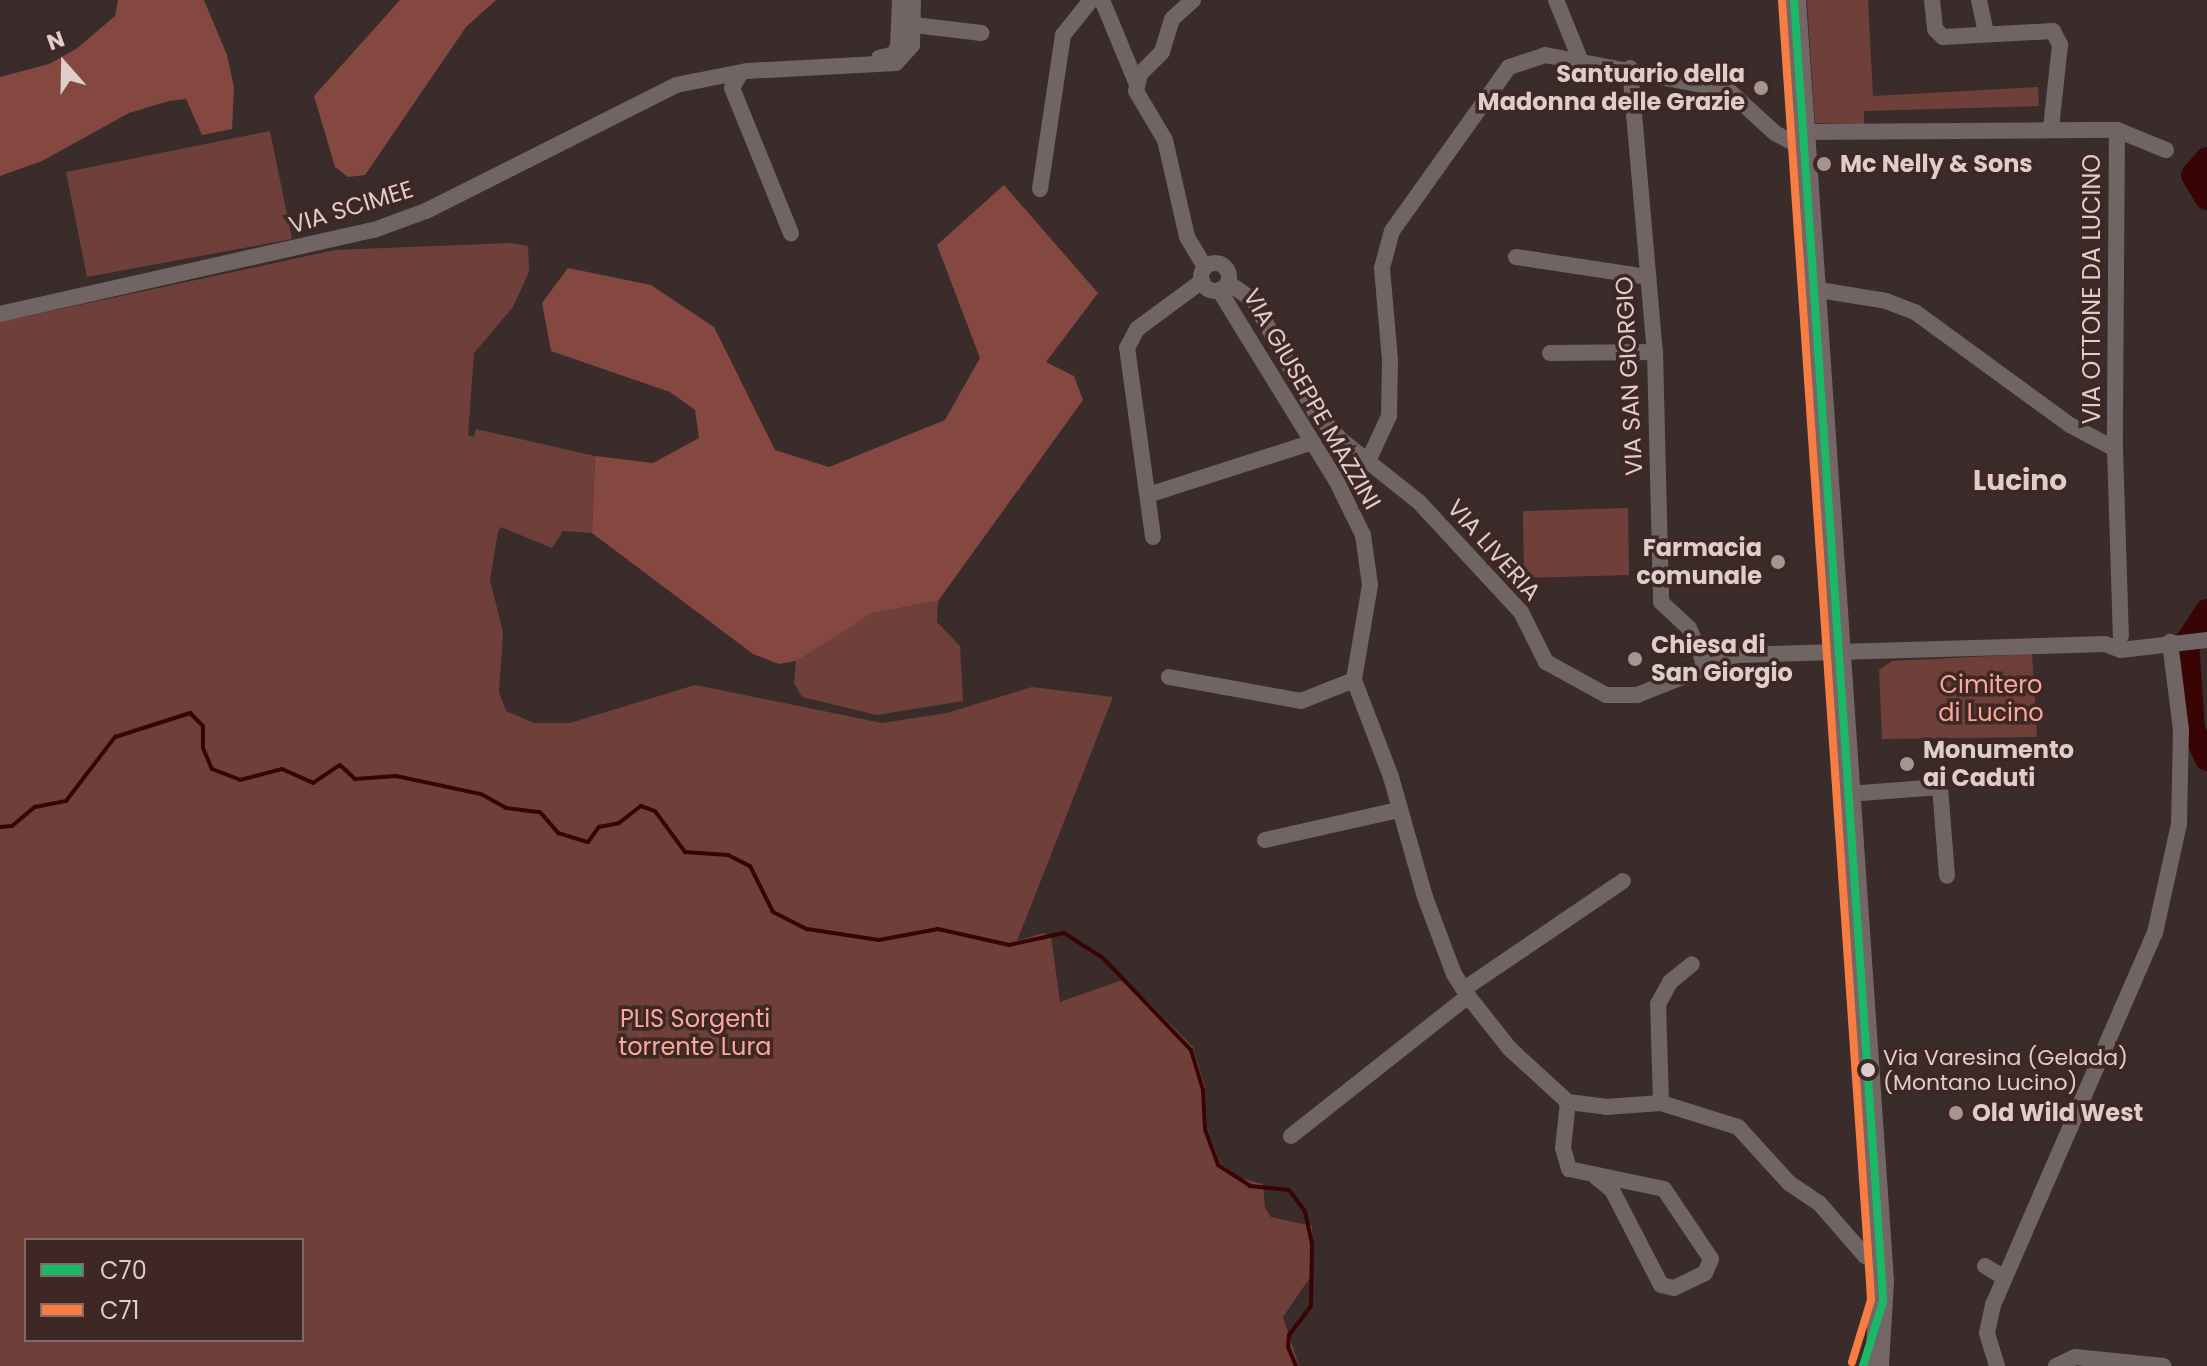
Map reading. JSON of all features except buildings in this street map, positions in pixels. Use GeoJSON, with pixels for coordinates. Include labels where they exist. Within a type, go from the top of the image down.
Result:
{"type":"FeatureCollection","features":[{"type":"Feature","properties":{"kind":"main road"},"geometry":{"type":"LineString","coordinates":[[1794,0],[1881,1261],[1883,1302],[1877,1366]]}},
{"type":"Feature","properties":{"kind":"main road"},"geometry":{"type":"LineString","coordinates":[[1863,1366],[1883,1302]]}},
{"type":"Feature","properties":{"kind":"street"},"geometry":{"type":"LineString","coordinates":[[900,0],[901,52]]}},
{"type":"Feature","properties":{"kind":"street"},"geometry":{"type":"LineString","coordinates":[[901,52],[912,45],[913,0]]}},
{"type":"Feature","properties":{"kind":"street"},"geometry":{"type":"LineString","coordinates":[[1040,189],[1063,35],[1091,0]]}},
{"type":"Feature","properties":{"kind":"street"},"geometry":{"type":"LineString","coordinates":[[1102,0],[1136,82],[1138,101],[1165,140],[1187,237],[1204,274],[1224,286],[1225,267],[1217,263],[1204,274],[1137,329],[1127,348],[1153,537]]}},
{"type":"Feature","properties":{"kind":"street"},"geometry":{"type":"LineString","coordinates":[[1136,82],[1162,52],[1172,19],[1193,0]]}},
{"type":"Feature","properties":{"kind":"street"},"geometry":{"type":"LineString","coordinates":[[1556,0],[1580,59]]}},
{"type":"Feature","properties":{"kind":"street"},"geometry":{"type":"LineString","coordinates":[[1932,0],[1937,34],[2042,28],[2058,38],[2051,128]]}},
{"type":"Feature","properties":{"kind":"street"},"geometry":{"type":"LineString","coordinates":[[1979,0],[1986,33]]}},
{"type":"Feature","properties":{"kind":"street"},"geometry":{"type":"LineString","coordinates":[[914,25],[982,33]]}},
{"type":"Feature","properties":{"kind":"street","name":"VIA SCIMEE"},"geometry":{"type":"LineString","coordinates":[[0,314],[374,230],[426,211],[676,85],[740,74],[860,62],[901,52]]}},
{"type":"Feature","properties":{"kind":"street"},"geometry":{"type":"LineString","coordinates":[[1369,459],[1389,416],[1382,268],[1392,231],[1509,67],[1545,55],[1630,68],[1728,90],[1775,133],[1803,140]]}},
{"type":"Feature","properties":{"kind":"street","name":"VIA SAN GIORGIO"},"geometry":{"type":"LineString","coordinates":[[1630,68],[1655,352],[1661,602],[1689,628],[1705,665]]}},
{"type":"Feature","properties":{"kind":"street"},"geometry":{"type":"LineString","coordinates":[[740,74],[732,88],[791,233]]}},
{"type":"Feature","properties":{"kind":"street","name":"VIA OTTONE DA LUCINO"},"geometry":{"type":"LineString","coordinates":[[1803,140],[2051,128],[2117,130],[2166,150]]}},
{"type":"Feature","properties":{"kind":"street","name":"VIA OTTONE DA LUCINO"},"geometry":{"type":"LineString","coordinates":[[2117,130],[2115,449],[2121,636]]}},
{"type":"Feature","properties":{"kind":"street"},"geometry":{"type":"LineString","coordinates":[[1516,257],[1649,277]]}},
{"type":"Feature","properties":{"kind":"street","name":"VIA LIVERIA"},"geometry":{"type":"LineString","coordinates":[[1224,286],[1253,300],[1315,412],[1341,440],[1369,459],[1419,502],[1521,612],[1546,662],[1606,695],[1626,698],[1705,665],[1738,655],[1839,655],[2105,644],[2121,650],[2175,642]]}},
{"type":"Feature","properties":{"kind":"street","name":"VIA GIUSEPPE MAZZINI"},"geometry":{"type":"LineString","coordinates":[[1224,286],[1363,535],[1370,585],[1354,680],[1434,922],[1466,992],[1509,1048],[1568,1102]]}},
{"type":"Feature","properties":{"kind":"street"},"geometry":{"type":"LineString","coordinates":[[1813,289],[1886,301],[1915,312],[2070,425],[2115,449]]}},
{"type":"Feature","properties":{"kind":"street"},"geometry":{"type":"LineString","coordinates":[[1550,353],[1655,352]]}},
{"type":"Feature","properties":{"kind":"street"},"geometry":{"type":"LineString","coordinates":[[1148,495],[1313,442]]}},
{"type":"Feature","properties":{"kind":"street"},"geometry":{"type":"LineString","coordinates":[[2105,644],[2121,636],[2175,642],[2207,640]]}},
{"type":"Feature","properties":{"kind":"street"},"geometry":{"type":"LineString","coordinates":[[1997,1366],[1987,1333],[2003,1277],[2155,933],[2179,824],[2181,730],[2175,642]]}},
{"type":"Feature","properties":{"kind":"street"},"geometry":{"type":"LineString","coordinates":[[1169,677],[1301,701],[1354,680]]}},
{"type":"Feature","properties":{"kind":"street"},"geometry":{"type":"LineString","coordinates":[[1848,794],[1940,787],[1947,876]]}},
{"type":"Feature","properties":{"kind":"street"},"geometry":{"type":"LineString","coordinates":[[1265,840],[1398,810]]}},
{"type":"Feature","properties":{"kind":"street"},"geometry":{"type":"LineString","coordinates":[[1291,1136],[1466,992],[1623,881]]}},
{"type":"Feature","properties":{"kind":"street"},"geometry":{"type":"LineString","coordinates":[[1661,1103],[1658,1004],[1670,982],[1692,964]]}},
{"type":"Feature","properties":{"kind":"street"},"geometry":{"type":"LineString","coordinates":[[1596,1177],[1612,1190],[1661,1285],[1674,1288],[1705,1273],[1711,1259],[1664,1189],[1596,1177],[1576,1175],[1564,1161],[1568,1102],[1606,1107],[1661,1103],[1738,1127],[1789,1183],[1819,1203],[1865,1256],[1881,1261]]}},
{"type":"Feature","properties":{"kind":"street"},"geometry":{"type":"LineString","coordinates":[[1985,1266],[2003,1277]]}},
{"type":"Feature","properties":{"kind":"street"},"geometry":{"type":"LineString","coordinates":[[2056,1366],[2075,1357],[2164,1366]]}},
{"type":"Feature","properties":{"kind":"green space"},"geometry":{"type":"Polygon","coordinates":[[[1807,0],[1868,0],[1873,96],[2038,87],[2039,106],[1864,111],[1864,124],[1815,123],[1807,0]]]}},
{"type":"Feature","properties":{"kind":"green space"},"geometry":{"type":"Polygon","coordinates":[[[270,131],[292,239],[87,277],[66,172],[270,131]]]}},
{"type":"Feature","properties":{"kind":"green space","name":"PLIS Sorgenti torrente Lura"},"geometry":{"type":"Polygon","coordinates":[[[511,243],[528,246],[529,272],[513,307],[474,353],[468,435],[474,437],[476,429],[595,456],[592,533],[563,531],[552,548],[501,527],[498,531],[490,580],[503,632],[499,692],[506,711],[534,723],[570,723],[695,685],[882,723],[947,713],[1032,687],[1113,697],[1017,941],[1043,933],[1051,937],[1060,1002],[1125,979],[1193,1047],[1205,1087],[1207,1127],[1220,1163],[1240,1178],[1263,1184],[1265,1208],[1271,1217],[1312,1226],[1313,1273],[1283,1317],[1299,1366],[0,1366],[0,322],[335,250],[511,243]]]}},
{"type":"Feature","properties":{"kind":"green space"},"geometry":{"type":"Polygon","coordinates":[[[1628,508],[1629,575],[1524,578],[1523,511],[1628,508]]]}},
{"type":"Feature","properties":{"kind":"green space"},"geometry":{"type":"Polygon","coordinates":[[[938,601],[937,622],[960,646],[963,701],[877,715],[802,697],[794,683],[796,661],[826,638],[872,613],[938,601]]]}},
{"type":"Feature","properties":{"kind":"green space","name":"Cimitero di Lucino"},"geometry":{"type":"Polygon","coordinates":[[[2032,654],[2037,737],[1882,739],[1879,670],[1892,661],[2032,654]]]}},
{"type":"Feature","properties":{"kind":"shaded area"},"geometry":{"type":"Polygon","coordinates":[[[118,0],[204,0],[227,55],[234,87],[232,129],[202,135],[186,99],[169,101],[129,113],[42,161],[0,176],[0,77],[49,64],[76,49],[115,16],[118,0]]]}},
{"type":"Feature","properties":{"kind":"shaded area"},"geometry":{"type":"Polygon","coordinates":[[[400,0],[496,0],[466,27],[365,175],[348,177],[335,167],[314,96],[400,0]]]}},
{"type":"Feature","properties":{"kind":"shaded area"},"geometry":{"type":"Polygon","coordinates":[[[1004,185],[1098,293],[1046,362],[1074,376],[1083,400],[938,601],[872,613],[796,661],[779,664],[753,654],[592,533],[595,456],[653,463],[699,438],[695,410],[670,392],[551,351],[542,303],[568,268],[651,285],[714,327],[775,450],[829,467],[945,420],[980,358],[937,245],[1004,185]]]}},
{"type":"Feature","properties":{"kind":"waterway"},"geometry":{"type":"LineString","coordinates":[[2207,159],[2193,175],[2207,198]]}},
{"type":"Feature","properties":{"kind":"waterway"},"geometry":{"type":"LineString","coordinates":[[2207,611],[2187,642],[2193,729],[2207,759]]}},
{"type":"Feature","properties":{"kind":"waterway"},"geometry":{"type":"LineString","coordinates":[[0,827],[12,826],[35,807],[66,801],[115,737],[190,713],[203,726],[203,748],[212,769],[240,780],[282,769],[313,783],[340,765],[355,779],[396,776],[481,794],[506,808],[540,812],[558,833],[588,842],[599,827],[619,823],[641,806],[655,811],[685,852],[728,855],[750,866],[773,912],[807,929],[879,940],[938,929],[1009,945],[1064,933],[1103,958],[1191,1050],[1203,1090],[1205,1129],[1218,1165],[1250,1186],[1289,1190],[1305,1211],[1312,1245],[1311,1306],[1289,1335],[1288,1347],[1296,1366]]}},
{"type":"Feature","properties":{"kind":"transit line","name":"C70"},"geometry":{"type":"LineString","coordinates":[[1794,0],[1882,1281],[1883,1302],[1863,1366]]}},
{"type":"Feature","properties":{"kind":"transit line","name":"C71"},"geometry":{"type":"LineString","coordinates":[[1782,1],[1871,1300],[1852,1362]]}},
{"type":"Feature","properties":{"kind":"place","name":"Santuario della Madonna delle Grazie"},"geometry":{"type":"Point","coordinates":[1761,88]}},
{"type":"Feature","properties":{"kind":"place","name":"Mc Nelly & Sons"},"geometry":{"type":"Point","coordinates":[1824,164]}},
{"type":"Feature","properties":{"kind":"place","name":"Farmacia comunale"},"geometry":{"type":"Point","coordinates":[1778,562]}},
{"type":"Feature","properties":{"kind":"place","name":"Chiesa di San Giorgio"},"geometry":{"type":"Point","coordinates":[1635,659]}},
{"type":"Feature","properties":{"kind":"place","name":"Monumento ai Caduti"},"geometry":{"type":"Point","coordinates":[1907,764]}},
{"type":"Feature","properties":{"kind":"place","name":"Via Varesina (Gelada) (Montano Lucino)"},"geometry":{"type":"Point","coordinates":[1868,1070]}},
{"type":"Feature","properties":{"kind":"place","name":"Old Wild West"},"geometry":{"type":"Point","coordinates":[1956,1113]}},
{"type":"Feature","properties":{"kind":"district","name":"Lucino"},"geometry":{"type":"Point","coordinates":[2020,481]}}]}
